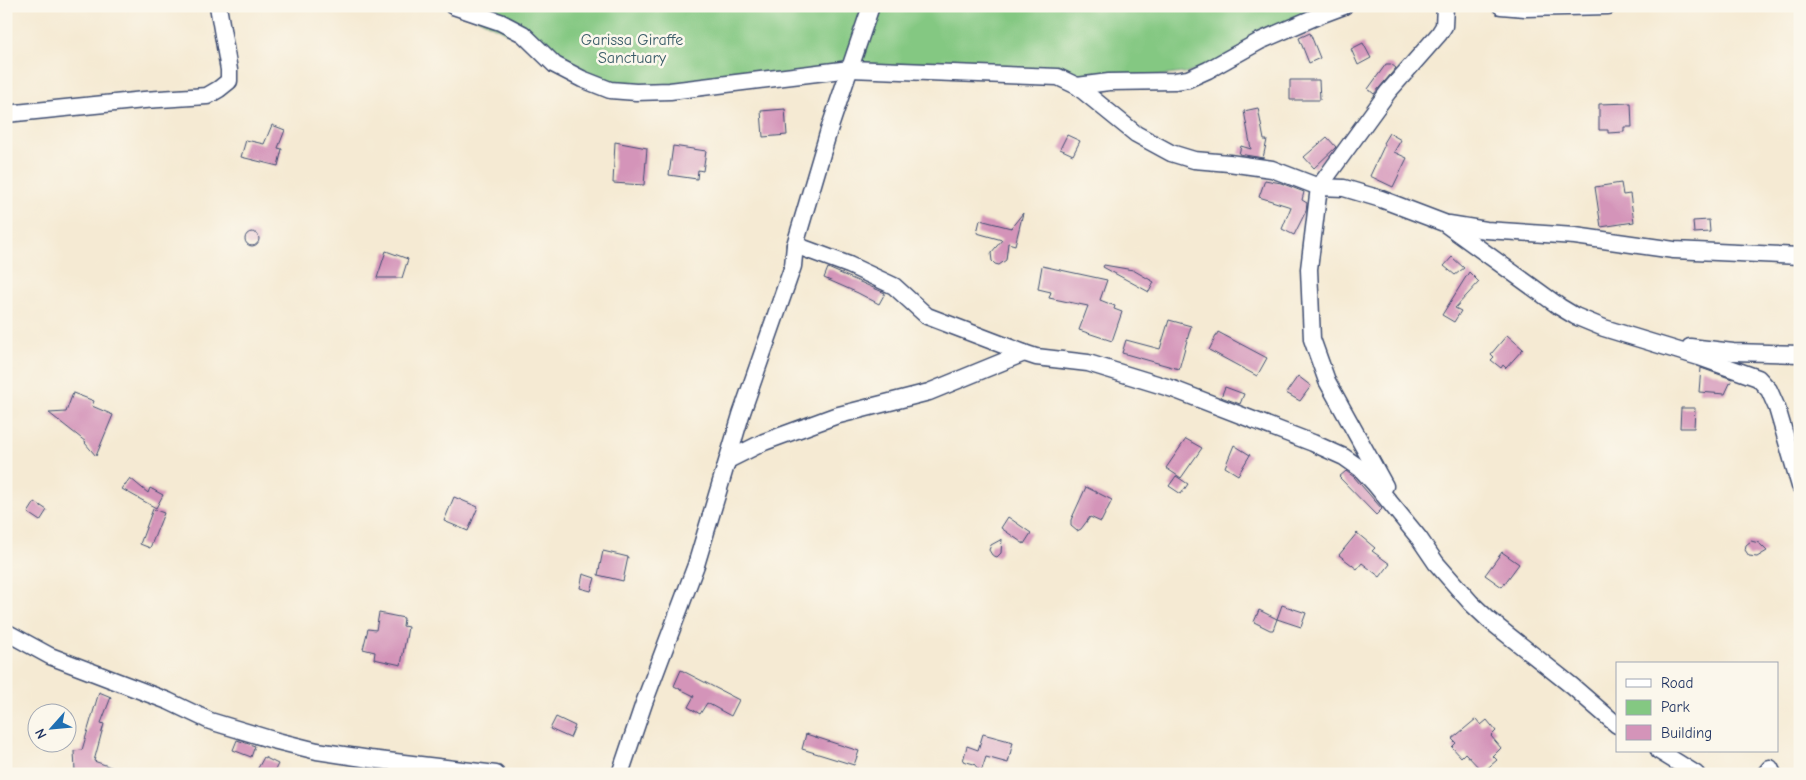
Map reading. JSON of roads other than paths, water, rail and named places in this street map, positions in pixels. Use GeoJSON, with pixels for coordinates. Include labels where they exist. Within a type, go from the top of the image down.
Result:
{"type":"FeatureCollection","features":[{"type":"Feature","properties":{"kind":"street"},"geometry":{"type":"LineString","coordinates":[[6,114],[144,100],[207,96],[213,93],[228,81],[229,75],[218,6]]}},
{"type":"Feature","properties":{"kind":"street"},"geometry":{"type":"LineString","coordinates":[[453,6],[500,22],[523,34],[555,66],[610,90],[636,92],[670,90],[850,69],[1052,76],[1077,86],[1136,134],[1171,153],[1194,160],[1272,169],[1319,186],[1344,188],[1381,199],[1444,223],[1486,230],[1575,236],[1674,250],[1800,256]]}},
{"type":"Feature","properties":{"kind":"street"},"geometry":{"type":"LineString","coordinates":[[620,774],[644,703],[696,565],[744,406],[793,266],[795,245],[829,130],[871,6]]}},
{"type":"Feature","properties":{"kind":"street"},"geometry":{"type":"LineString","coordinates":[[1077,86],[1109,82],[1175,81],[1188,79],[1260,41],[1320,14],[1344,6]]}},
{"type":"Feature","properties":{"kind":"street"},"geometry":{"type":"LineString","coordinates":[[1397,510],[1327,381],[1312,339],[1309,269],[1319,186],[1388,92],[1439,34],[1444,26],[1445,6]]}},
{"type":"Feature","properties":{"kind":"street"},"geometry":{"type":"LineString","coordinates":[[1501,6],[1525,8],[1608,6]]}},
{"type":"Feature","properties":{"kind":"street"},"geometry":{"type":"LineString","coordinates":[[1444,223],[1575,316],[1604,328],[1758,378],[1765,384],[1778,408],[1800,486]]}},
{"type":"Feature","properties":{"kind":"street"},"geometry":{"type":"LineString","coordinates":[[795,245],[849,265],[894,286],[927,316],[1024,354],[1088,363],[1118,371],[1173,389],[1313,443],[1344,457],[1360,469],[1397,510],[1436,563],[1470,603],[1616,724]]}},
{"type":"Feature","properties":{"kind":"street"},"geometry":{"type":"LineString","coordinates":[[1653,343],[1734,352],[1800,354]]}},
{"type":"Feature","properties":{"kind":"street"},"geometry":{"type":"LineString","coordinates":[[728,460],[764,442],[826,419],[929,392],[1024,354]]}},
{"type":"Feature","properties":{"kind":"street"},"geometry":{"type":"LineString","coordinates":[[6,632],[50,656],[168,701],[210,721],[273,740],[326,753],[496,774]]}},
{"type":"Feature","properties":{"kind":"street"},"geometry":{"type":"LineString","coordinates":[[1661,752],[1696,774]]}},
{"type":"Feature","properties":{"kind":"street"},"geometry":{"type":"LineString","coordinates":[[1765,774],[1770,768],[1773,774]]}},
{"type":"Feature","properties":{"kind":"park label","name":"Garissa Giraffe Sanctuary"},"geometry":{"type":"Point","coordinates":[632,48]}}]}
